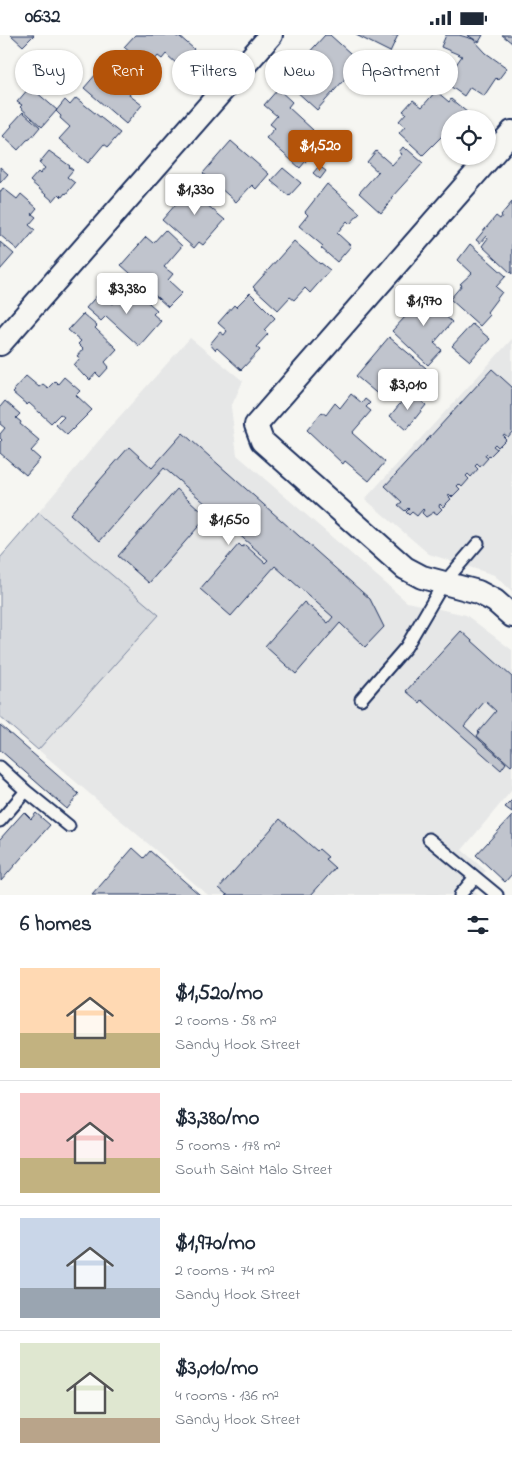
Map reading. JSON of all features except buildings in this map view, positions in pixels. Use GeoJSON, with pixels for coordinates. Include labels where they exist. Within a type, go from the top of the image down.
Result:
{"type":"FeatureCollection","features":[{"type":"Feature","properties":{"kind":"street"},"geometry":{"type":"LineString","coordinates":[[0,344],[271,35]]}},
{"type":"Feature","properties":{"kind":"street"},"geometry":{"type":"LineString","coordinates":[[512,132],[256,425],[262,441],[405,568],[422,577],[443,584],[478,592],[495,601],[512,616]]}},
{"type":"Feature","properties":{"kind":"lane"},"geometry":{"type":"LineString","coordinates":[[361,699],[406,647],[443,584],[478,543]]}},
{"type":"Feature","properties":{"kind":"lane"},"geometry":{"type":"LineString","coordinates":[[0,767],[26,791],[69,825]]}},
{"type":"Feature","properties":{"kind":"lane"},"geometry":{"type":"LineString","coordinates":[[0,821],[26,791]]}},
{"type":"Feature","properties":{"kind":"lane"},"geometry":{"type":"LineString","coordinates":[[429,839],[497,895]]}},
{"type":"Feature","properties":{"kind":"lane"},"geometry":{"type":"LineString","coordinates":[[460,895],[475,877]]}},
{"type":"Feature","properties":{"kind":"shaded area"},"geometry":{"type":"Polygon","coordinates":[[[190,338],[243,381],[231,407],[237,455],[407,602],[466,615],[512,650],[512,790],[462,850],[486,871],[468,886],[478,895],[208,895],[0,717],[0,558],[112,425],[190,338]]]}},
{"type":"Feature","properties":{"kind":"shaded area"},"geometry":{"type":"Polygon","coordinates":[[[512,339],[512,591],[494,575],[429,554],[365,499],[512,339]]]}},
{"type":"Feature","properties":{"kind":"shaded area"},"geometry":{"type":"Polygon","coordinates":[[[39,513],[159,615],[38,750],[0,717],[0,558],[39,513]]]}}]}
